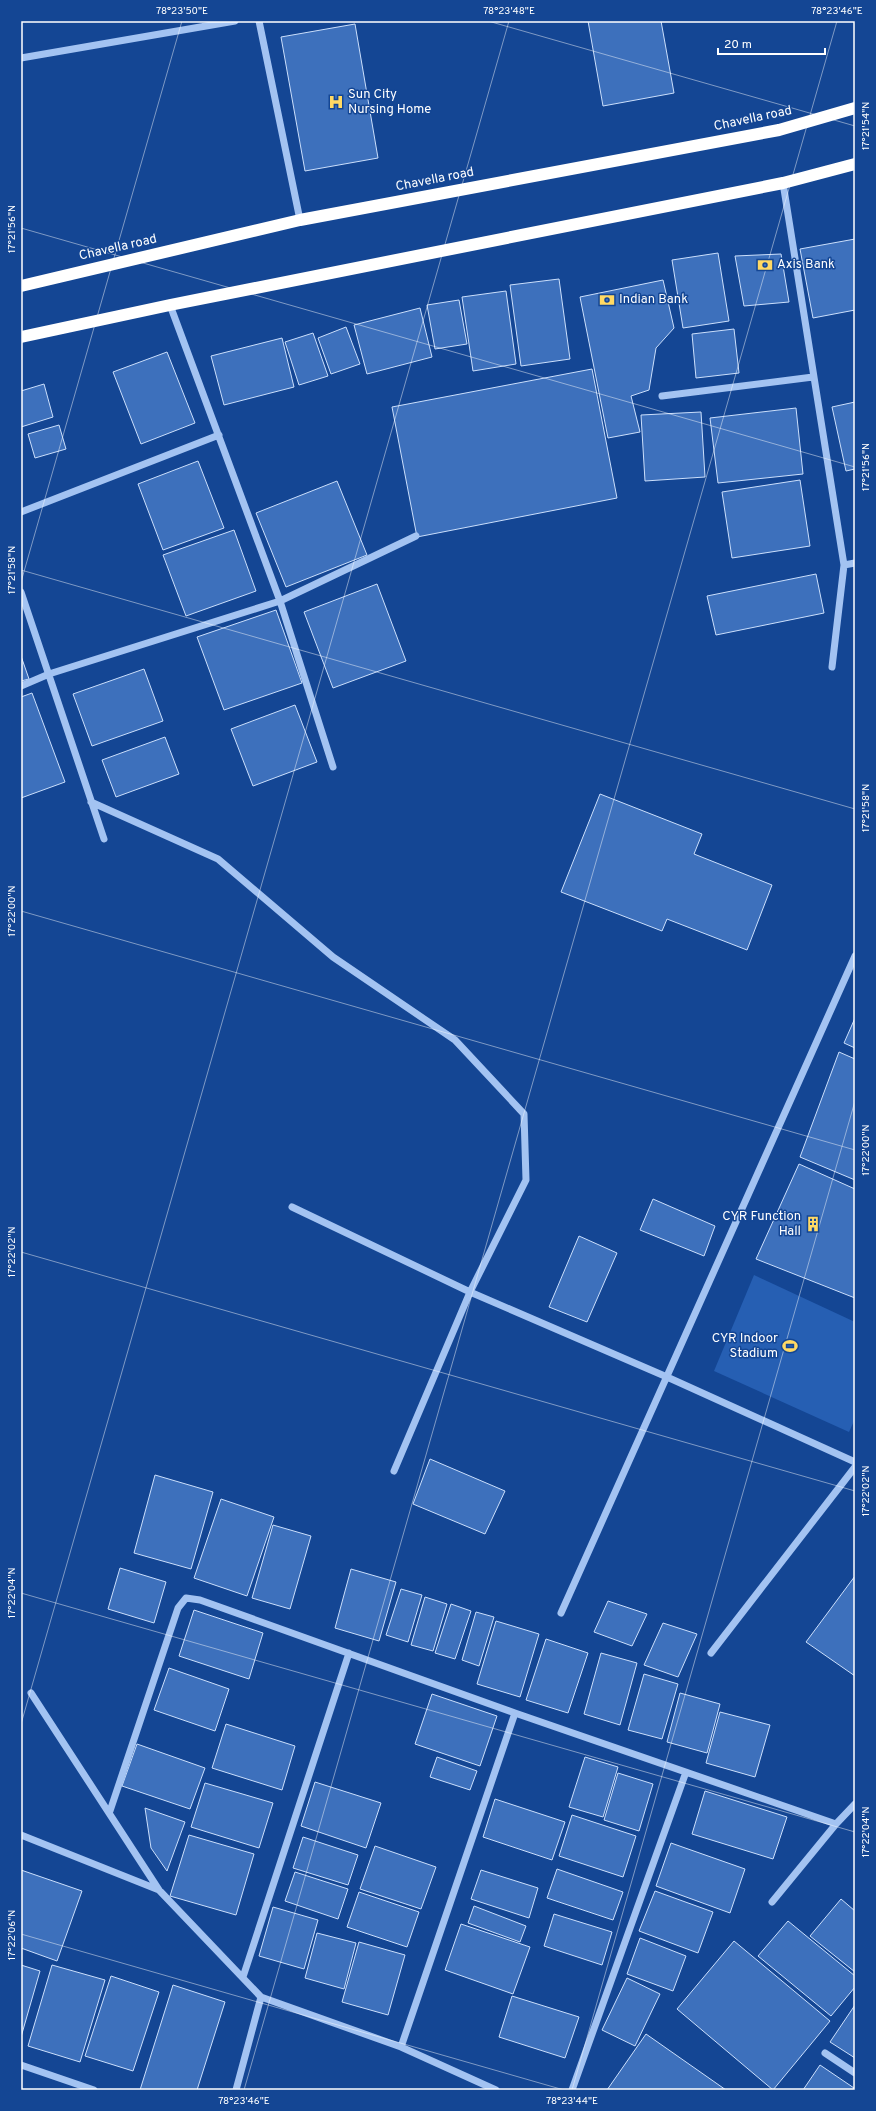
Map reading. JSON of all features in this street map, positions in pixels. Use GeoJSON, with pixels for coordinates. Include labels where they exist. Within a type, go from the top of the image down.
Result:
{"type":"FeatureCollection","features":[{"type":"Feature","properties":{"kind":"highway","name":"Chavella road"},"geometry":{"type":"LineString","coordinates":[[21,286],[300,220],[780,130],[855,108]]}},
{"type":"Feature","properties":{"kind":"highway"},"geometry":{"type":"LineString","coordinates":[[21,337],[170,304],[782,183],[855,164]]}},
{"type":"Feature","properties":{"kind":"street"},"geometry":{"type":"LineString","coordinates":[[21,58],[235,21]]}},
{"type":"Feature","properties":{"kind":"street"},"geometry":{"type":"LineString","coordinates":[[259,21],[300,220]]}},
{"type":"Feature","properties":{"kind":"street"},"geometry":{"type":"LineString","coordinates":[[782,183],[844,565],[832,667]]}},
{"type":"Feature","properties":{"kind":"street"},"geometry":{"type":"LineString","coordinates":[[170,304],[280,601],[333,767]]}},
{"type":"Feature","properties":{"kind":"street"},"geometry":{"type":"LineString","coordinates":[[662,396],[814,377]]}},
{"type":"Feature","properties":{"kind":"street"},"geometry":{"type":"LineString","coordinates":[[21,512],[219,435]]}},
{"type":"Feature","properties":{"kind":"street"},"geometry":{"type":"LineString","coordinates":[[21,686],[49,674],[280,601],[416,536]]}},
{"type":"Feature","properties":{"kind":"street"},"geometry":{"type":"LineString","coordinates":[[844,565],[855,563]]}},
{"type":"Feature","properties":{"kind":"street"},"geometry":{"type":"LineString","coordinates":[[21,592],[104,839]]}},
{"type":"Feature","properties":{"kind":"street"},"geometry":{"type":"LineString","coordinates":[[91,802],[218,859],[334,957],[455,1040],[524,1114],[526,1180],[470,1292],[394,1471]]}},
{"type":"Feature","properties":{"kind":"street"},"geometry":{"type":"LineString","coordinates":[[561,1613],[855,956]]}},
{"type":"Feature","properties":{"kind":"street"},"geometry":{"type":"LineString","coordinates":[[292,1207],[470,1292],[855,1462]]}},
{"type":"Feature","properties":{"kind":"street"},"geometry":{"type":"LineString","coordinates":[[711,1654],[855,1467]]}},
{"type":"Feature","properties":{"kind":"street"},"geometry":{"type":"LineString","coordinates":[[110,1811],[178,1608],[186,1598],[200,1600],[515,1713],[836,1824]]}},
{"type":"Feature","properties":{"kind":"street"},"geometry":{"type":"LineString","coordinates":[[243,1978],[349,1653]]}},
{"type":"Feature","properties":{"kind":"street"},"geometry":{"type":"LineString","coordinates":[[31,1693],[110,1811],[159,1890],[261,1997],[401,2047],[496,2090]]}},
{"type":"Feature","properties":{"kind":"street"},"geometry":{"type":"LineString","coordinates":[[401,2047],[515,1713]]}},
{"type":"Feature","properties":{"kind":"street"},"geometry":{"type":"LineString","coordinates":[[572,2090],[686,1772]]}},
{"type":"Feature","properties":{"kind":"street"},"geometry":{"type":"LineString","coordinates":[[772,1902],[836,1824],[855,1804]]}},
{"type":"Feature","properties":{"kind":"street"},"geometry":{"type":"LineString","coordinates":[[21,1835],[159,1890]]}},
{"type":"Feature","properties":{"kind":"street"},"geometry":{"type":"LineString","coordinates":[[236,2090],[261,1997]]}},
{"type":"Feature","properties":{"kind":"street"},"geometry":{"type":"LineString","coordinates":[[825,2053],[855,2073]]}},
{"type":"Feature","properties":{"kind":"street"},"geometry":{"type":"LineString","coordinates":[[21,2065],[94,2090]]}},
{"type":"Feature","properties":{"kind":"shaded area","name":"CYR Indoor Stadium"},"geometry":{"type":"Polygon","coordinates":[[[754,1275],[855,1322],[855,1419],[849,1432],[714,1371],[754,1275]]]}},
{"type":"Feature","properties":{"kind":"building"},"geometry":{"type":"Polygon","coordinates":[[[588,21],[661,21],[674,93],[603,106],[588,21]]]}},
{"type":"Feature","properties":{"kind":"building"},"geometry":{"type":"Polygon","coordinates":[[[355,24],[378,158],[305,171],[281,37],[355,24]]]}},
{"type":"Feature","properties":{"kind":"building"},"geometry":{"type":"Polygon","coordinates":[[[855,239],[855,310],[813,318],[800,249],[855,239]]]}},
{"type":"Feature","properties":{"kind":"building"},"geometry":{"type":"Polygon","coordinates":[[[718,253],[729,321],[683,328],[672,260],[718,253]]]}},
{"type":"Feature","properties":{"kind":"building"},"geometry":{"type":"Polygon","coordinates":[[[781,254],[789,302],[744,306],[735,256],[781,254]]]}},
{"type":"Feature","properties":{"kind":"building"},"geometry":{"type":"Polygon","coordinates":[[[559,279],[570,359],[521,366],[510,285],[559,279]]]}},
{"type":"Feature","properties":{"kind":"building"},"geometry":{"type":"Polygon","coordinates":[[[663,280],[674,328],[656,348],[649,390],[631,396],[640,432],[608,438],[580,297],[663,280]]]}},
{"type":"Feature","properties":{"kind":"building"},"geometry":{"type":"Polygon","coordinates":[[[506,291],[516,364],[473,371],[462,297],[506,291]]]}},
{"type":"Feature","properties":{"kind":"building"},"geometry":{"type":"Polygon","coordinates":[[[459,300],[467,344],[435,349],[427,305],[459,300]]]}},
{"type":"Feature","properties":{"kind":"building"},"geometry":{"type":"Polygon","coordinates":[[[420,308],[432,357],[367,374],[354,325],[420,308]]]}},
{"type":"Feature","properties":{"kind":"building"},"geometry":{"type":"Polygon","coordinates":[[[346,327],[360,364],[331,374],[318,338],[346,327]]]}},
{"type":"Feature","properties":{"kind":"building"},"geometry":{"type":"Polygon","coordinates":[[[734,329],[739,373],[696,378],[692,334],[734,329]]]}},
{"type":"Feature","properties":{"kind":"building"},"geometry":{"type":"Polygon","coordinates":[[[313,333],[328,376],[299,385],[285,342],[313,333]]]}},
{"type":"Feature","properties":{"kind":"building"},"geometry":{"type":"Polygon","coordinates":[[[282,338],[294,387],[224,405],[211,356],[282,338]]]}},
{"type":"Feature","properties":{"kind":"building"},"geometry":{"type":"Polygon","coordinates":[[[167,352],[195,423],[141,444],[113,372],[167,352]]]}},
{"type":"Feature","properties":{"kind":"building"},"geometry":{"type":"Polygon","coordinates":[[[592,369],[617,498],[417,537],[392,407],[592,369]]]}},
{"type":"Feature","properties":{"kind":"building"},"geometry":{"type":"Polygon","coordinates":[[[44,384],[53,417],[21,427],[21,391],[44,384]]]}},
{"type":"Feature","properties":{"kind":"building"},"geometry":{"type":"Polygon","coordinates":[[[855,402],[855,469],[846,471],[832,407],[855,402]]]}},
{"type":"Feature","properties":{"kind":"building"},"geometry":{"type":"Polygon","coordinates":[[[796,408],[803,474],[718,483],[710,418],[796,408]]]}},
{"type":"Feature","properties":{"kind":"building"},"geometry":{"type":"Polygon","coordinates":[[[701,412],[705,477],[645,481],[641,415],[701,412]]]}},
{"type":"Feature","properties":{"kind":"building"},"geometry":{"type":"Polygon","coordinates":[[[59,425],[66,449],[35,458],[28,434],[59,425]]]}},
{"type":"Feature","properties":{"kind":"building"},"geometry":{"type":"Polygon","coordinates":[[[198,461],[224,528],[163,550],[138,484],[198,461]]]}},
{"type":"Feature","properties":{"kind":"building"},"geometry":{"type":"Polygon","coordinates":[[[800,480],[810,546],[732,558],[722,492],[800,480]]]}},
{"type":"Feature","properties":{"kind":"building"},"geometry":{"type":"Polygon","coordinates":[[[337,481],[367,555],[286,587],[256,513],[337,481]]]}},
{"type":"Feature","properties":{"kind":"building"},"geometry":{"type":"Polygon","coordinates":[[[234,530],[256,591],[186,616],[163,555],[234,530]]]}},
{"type":"Feature","properties":{"kind":"building"},"geometry":{"type":"Polygon","coordinates":[[[816,574],[824,613],[716,635],[707,596],[816,574]]]}},
{"type":"Feature","properties":{"kind":"building"},"geometry":{"type":"Polygon","coordinates":[[[377,584],[406,661],[333,688],[304,612],[377,584]]]}},
{"type":"Feature","properties":{"kind":"building"},"geometry":{"type":"Polygon","coordinates":[[[276,610],[302,683],[224,710],[197,637],[276,610]]]}},
{"type":"Feature","properties":{"kind":"building"},"geometry":{"type":"Polygon","coordinates":[[[21,656],[29,679],[21,681],[21,656]]]}},
{"type":"Feature","properties":{"kind":"building"},"geometry":{"type":"Polygon","coordinates":[[[144,669],[163,721],[92,746],[73,694],[144,669]]]}},
{"type":"Feature","properties":{"kind":"building"},"geometry":{"type":"Polygon","coordinates":[[[32,693],[65,782],[21,798],[21,697],[32,693]]]}},
{"type":"Feature","properties":{"kind":"building"},"geometry":{"type":"Polygon","coordinates":[[[295,705],[317,762],[253,786],[231,729],[295,705]]]}},
{"type":"Feature","properties":{"kind":"building"},"geometry":{"type":"Polygon","coordinates":[[[165,737],[179,774],[116,797],[102,760],[165,737]]]}},
{"type":"Feature","properties":{"kind":"building"},"geometry":{"type":"Polygon","coordinates":[[[600,794],[702,834],[694,854],[772,885],[747,950],[667,919],[662,931],[561,892],[600,794]]]}},
{"type":"Feature","properties":{"kind":"building"},"geometry":{"type":"Polygon","coordinates":[[[855,1018],[855,1048],[844,1043],[855,1018]]]}},
{"type":"Feature","properties":{"kind":"building"},"geometry":{"type":"Polygon","coordinates":[[[839,1052],[855,1059],[855,1180],[800,1157],[839,1052]]]}},
{"type":"Feature","properties":{"kind":"building","name":"CYR Function Hall"},"geometry":{"type":"Polygon","coordinates":[[[799,1164],[855,1189],[855,1298],[756,1259],[799,1164]]]}},
{"type":"Feature","properties":{"kind":"building"},"geometry":{"type":"Polygon","coordinates":[[[653,1199],[715,1226],[704,1256],[640,1230],[653,1199]]]}},
{"type":"Feature","properties":{"kind":"building"},"geometry":{"type":"Polygon","coordinates":[[[579,1236],[617,1253],[587,1322],[549,1307],[579,1236]]]}},
{"type":"Feature","properties":{"kind":"building"},"geometry":{"type":"Polygon","coordinates":[[[430,1459],[505,1491],[485,1534],[413,1504],[430,1459]]]}},
{"type":"Feature","properties":{"kind":"building"},"geometry":{"type":"Polygon","coordinates":[[[155,1475],[213,1492],[191,1569],[134,1553],[155,1475]]]}},
{"type":"Feature","properties":{"kind":"building"},"geometry":{"type":"Polygon","coordinates":[[[221,1499],[274,1517],[247,1596],[194,1578],[221,1499]]]}},
{"type":"Feature","properties":{"kind":"building"},"geometry":{"type":"Polygon","coordinates":[[[273,1525],[311,1536],[290,1609],[252,1598],[273,1525]]]}},
{"type":"Feature","properties":{"kind":"building"},"geometry":{"type":"Polygon","coordinates":[[[120,1568],[166,1582],[154,1623],[108,1609],[120,1568]]]}},
{"type":"Feature","properties":{"kind":"building"},"geometry":{"type":"Polygon","coordinates":[[[351,1569],[396,1582],[379,1641],[335,1628],[351,1569]]]}},
{"type":"Feature","properties":{"kind":"building"},"geometry":{"type":"Polygon","coordinates":[[[855,1576],[855,1676],[806,1642],[855,1576]]]}},
{"type":"Feature","properties":{"kind":"building"},"geometry":{"type":"Polygon","coordinates":[[[401,1589],[422,1595],[408,1642],[386,1635],[401,1589]]]}},
{"type":"Feature","properties":{"kind":"building"},"geometry":{"type":"Polygon","coordinates":[[[425,1597],[447,1604],[433,1651],[411,1645],[425,1597]]]}},
{"type":"Feature","properties":{"kind":"building"},"geometry":{"type":"Polygon","coordinates":[[[608,1601],[647,1614],[632,1646],[594,1632],[608,1601]]]}},
{"type":"Feature","properties":{"kind":"building"},"geometry":{"type":"Polygon","coordinates":[[[451,1604],[471,1611],[455,1659],[435,1653],[451,1604]]]}},
{"type":"Feature","properties":{"kind":"building"},"geometry":{"type":"Polygon","coordinates":[[[194,1610],[263,1633],[249,1679],[179,1656],[194,1610]]]}},
{"type":"Feature","properties":{"kind":"building"},"geometry":{"type":"Polygon","coordinates":[[[476,1612],[494,1617],[479,1666],[462,1660],[476,1612]]]}},
{"type":"Feature","properties":{"kind":"building"},"geometry":{"type":"Polygon","coordinates":[[[496,1621],[539,1634],[520,1697],[477,1684],[496,1621]]]}},
{"type":"Feature","properties":{"kind":"building"},"geometry":{"type":"Polygon","coordinates":[[[663,1623],[697,1634],[678,1677],[644,1665],[663,1623]]]}},
{"type":"Feature","properties":{"kind":"building"},"geometry":{"type":"Polygon","coordinates":[[[546,1639],[588,1653],[568,1713],[526,1700],[546,1639]]]}},
{"type":"Feature","properties":{"kind":"building"},"geometry":{"type":"Polygon","coordinates":[[[601,1653],[637,1663],[620,1725],[584,1714],[601,1653]]]}},
{"type":"Feature","properties":{"kind":"building"},"geometry":{"type":"Polygon","coordinates":[[[169,1668],[229,1689],[215,1731],[154,1710],[169,1668]]]}},
{"type":"Feature","properties":{"kind":"building"},"geometry":{"type":"Polygon","coordinates":[[[644,1674],[678,1684],[662,1739],[628,1730],[644,1674]]]}},
{"type":"Feature","properties":{"kind":"building"},"geometry":{"type":"Polygon","coordinates":[[[680,1693],[720,1704],[707,1753],[667,1742],[680,1693]]]}},
{"type":"Feature","properties":{"kind":"building"},"geometry":{"type":"Polygon","coordinates":[[[432,1694],[497,1716],[480,1766],[415,1744],[432,1694]]]}},
{"type":"Feature","properties":{"kind":"building"},"geometry":{"type":"Polygon","coordinates":[[[720,1712],[770,1725],[755,1777],[706,1763],[720,1712]]]}},
{"type":"Feature","properties":{"kind":"building"},"geometry":{"type":"Polygon","coordinates":[[[226,1724],[295,1746],[282,1790],[212,1768],[226,1724]]]}},
{"type":"Feature","properties":{"kind":"building"},"geometry":{"type":"Polygon","coordinates":[[[137,1744],[205,1768],[190,1809],[122,1786],[137,1744]]]}},
{"type":"Feature","properties":{"kind":"building"},"geometry":{"type":"Polygon","coordinates":[[[437,1757],[477,1771],[470,1790],[430,1777],[437,1757]]]}},
{"type":"Feature","properties":{"kind":"building"},"geometry":{"type":"Polygon","coordinates":[[[585,1757],[618,1767],[603,1817],[569,1807],[585,1757]]]}},
{"type":"Feature","properties":{"kind":"building"},"geometry":{"type":"Polygon","coordinates":[[[618,1773],[653,1784],[639,1831],[604,1820],[618,1773]]]}},
{"type":"Feature","properties":{"kind":"building"},"geometry":{"type":"Polygon","coordinates":[[[315,1782],[381,1803],[366,1848],[301,1826],[315,1782]]]}},
{"type":"Feature","properties":{"kind":"building"},"geometry":{"type":"Polygon","coordinates":[[[205,1783],[273,1803],[259,1848],[191,1827],[205,1783]]]}},
{"type":"Feature","properties":{"kind":"building"},"geometry":{"type":"Polygon","coordinates":[[[705,1791],[787,1817],[773,1859],[692,1834],[705,1791]]]}},
{"type":"Feature","properties":{"kind":"building"},"geometry":{"type":"Polygon","coordinates":[[[495,1799],[565,1822],[552,1860],[483,1837],[495,1799]]]}},
{"type":"Feature","properties":{"kind":"building"},"geometry":{"type":"Polygon","coordinates":[[[145,1808],[185,1822],[167,1871],[151,1848],[145,1808]]]}},
{"type":"Feature","properties":{"kind":"building"},"geometry":{"type":"Polygon","coordinates":[[[572,1815],[636,1836],[623,1877],[559,1856],[572,1815]]]}},
{"type":"Feature","properties":{"kind":"building"},"geometry":{"type":"Polygon","coordinates":[[[189,1835],[254,1854],[236,1915],[170,1896],[189,1835]]]}},
{"type":"Feature","properties":{"kind":"building"},"geometry":{"type":"Polygon","coordinates":[[[303,1837],[358,1855],[348,1885],[293,1868],[303,1837]]]}},
{"type":"Feature","properties":{"kind":"building"},"geometry":{"type":"Polygon","coordinates":[[[671,1843],[745,1869],[730,1913],[656,1886],[671,1843]]]}},
{"type":"Feature","properties":{"kind":"building"},"geometry":{"type":"Polygon","coordinates":[[[375,1846],[436,1867],[421,1909],[360,1889],[375,1846]]]}},
{"type":"Feature","properties":{"kind":"building"},"geometry":{"type":"Polygon","coordinates":[[[557,1869],[623,1892],[613,1920],[547,1898],[557,1869]]]}},
{"type":"Feature","properties":{"kind":"building"},"geometry":{"type":"Polygon","coordinates":[[[21,1870],[82,1891],[57,1961],[21,1948],[21,1870]]]}},
{"type":"Feature","properties":{"kind":"building"},"geometry":{"type":"Polygon","coordinates":[[[481,1870],[538,1888],[529,1918],[471,1899],[481,1870]]]}},
{"type":"Feature","properties":{"kind":"building"},"geometry":{"type":"Polygon","coordinates":[[[295,1872],[348,1889],[338,1919],[285,1901],[295,1872]]]}},
{"type":"Feature","properties":{"kind":"building"},"geometry":{"type":"Polygon","coordinates":[[[655,1891],[713,1912],[698,1953],[639,1931],[655,1891]]]}},
{"type":"Feature","properties":{"kind":"building"},"geometry":{"type":"Polygon","coordinates":[[[359,1892],[419,1912],[407,1947],[347,1927],[359,1892]]]}},
{"type":"Feature","properties":{"kind":"building"},"geometry":{"type":"Polygon","coordinates":[[[841,1899],[855,1911],[855,1972],[810,1936],[841,1899]]]}},
{"type":"Feature","properties":{"kind":"building"},"geometry":{"type":"Polygon","coordinates":[[[474,1906],[526,1926],[520,1942],[468,1923],[474,1906]]]}},
{"type":"Feature","properties":{"kind":"building"},"geometry":{"type":"Polygon","coordinates":[[[273,1907],[318,1920],[304,1969],[259,1956],[273,1907]]]}},
{"type":"Feature","properties":{"kind":"building"},"geometry":{"type":"Polygon","coordinates":[[[554,1914],[612,1932],[602,1965],[544,1946],[554,1914]]]}},
{"type":"Feature","properties":{"kind":"building"},"geometry":{"type":"Polygon","coordinates":[[[788,1921],[855,1976],[855,1987],[831,2016],[758,1956],[788,1921]]]}},
{"type":"Feature","properties":{"kind":"building"},"geometry":{"type":"Polygon","coordinates":[[[461,1924],[530,1947],[513,1994],[445,1970],[461,1924]]]}},
{"type":"Feature","properties":{"kind":"building"},"geometry":{"type":"Polygon","coordinates":[[[317,1933],[356,1943],[344,1989],[305,1978],[317,1933]]]}},
{"type":"Feature","properties":{"kind":"building"},"geometry":{"type":"Polygon","coordinates":[[[640,1938],[686,1956],[673,1991],[627,1974],[640,1938]]]}},
{"type":"Feature","properties":{"kind":"building"},"geometry":{"type":"Polygon","coordinates":[[[734,1941],[830,2021],[773,2090],[677,2009],[734,1941]]]}},
{"type":"Feature","properties":{"kind":"building"},"geometry":{"type":"Polygon","coordinates":[[[359,1942],[405,1955],[388,2015],[342,2002],[359,1942]]]}},
{"type":"Feature","properties":{"kind":"building"},"geometry":{"type":"Polygon","coordinates":[[[21,1965],[40,1971],[21,2037],[21,1965]]]}},
{"type":"Feature","properties":{"kind":"building"},"geometry":{"type":"Polygon","coordinates":[[[52,1965],[105,1980],[80,2062],[28,2046],[52,1965]]]}},
{"type":"Feature","properties":{"kind":"building"},"geometry":{"type":"Polygon","coordinates":[[[111,1976],[159,1992],[133,2071],[85,2056],[111,1976]]]}},
{"type":"Feature","properties":{"kind":"building"},"geometry":{"type":"Polygon","coordinates":[[[627,1978],[660,1994],[635,2046],[602,2030],[627,1978]]]}},
{"type":"Feature","properties":{"kind":"building"},"geometry":{"type":"Polygon","coordinates":[[[173,1985],[225,2002],[197,2090],[140,2090],[173,1985]]]}},
{"type":"Feature","properties":{"kind":"building"},"geometry":{"type":"Polygon","coordinates":[[[512,1996],[579,2017],[565,2058],[499,2037],[512,1996]]]}},
{"type":"Feature","properties":{"kind":"building"},"geometry":{"type":"Polygon","coordinates":[[[855,2005],[855,2058],[830,2042],[855,2005]]]}},
{"type":"Feature","properties":{"kind":"building"},"geometry":{"type":"Polygon","coordinates":[[[646,2034],[726,2090],[607,2090],[646,2034]]]}},
{"type":"Feature","properties":{"kind":"building"},"geometry":{"type":"Polygon","coordinates":[[[820,2065],[854,2088],[853,2090],[803,2090],[820,2065]]]}},
{"type":"Feature","properties":{"kind":"place","name":"Sun City Nursing Home"},"geometry":{"type":"Point","coordinates":[336,102]}},
{"type":"Feature","properties":{"kind":"place","name":"Axis Bank"},"geometry":{"type":"Point","coordinates":[765,265]}},
{"type":"Feature","properties":{"kind":"place","name":"Indian Bank"},"geometry":{"type":"Point","coordinates":[607,300]}},
{"type":"Feature","properties":{"kind":"place","name":"CYR Function Hall"},"geometry":{"type":"Point","coordinates":[813,1224]}},
{"type":"Feature","properties":{"kind":"place","name":"CYR Indoor Stadium"},"geometry":{"type":"Point","coordinates":[790,1346]}}]}
